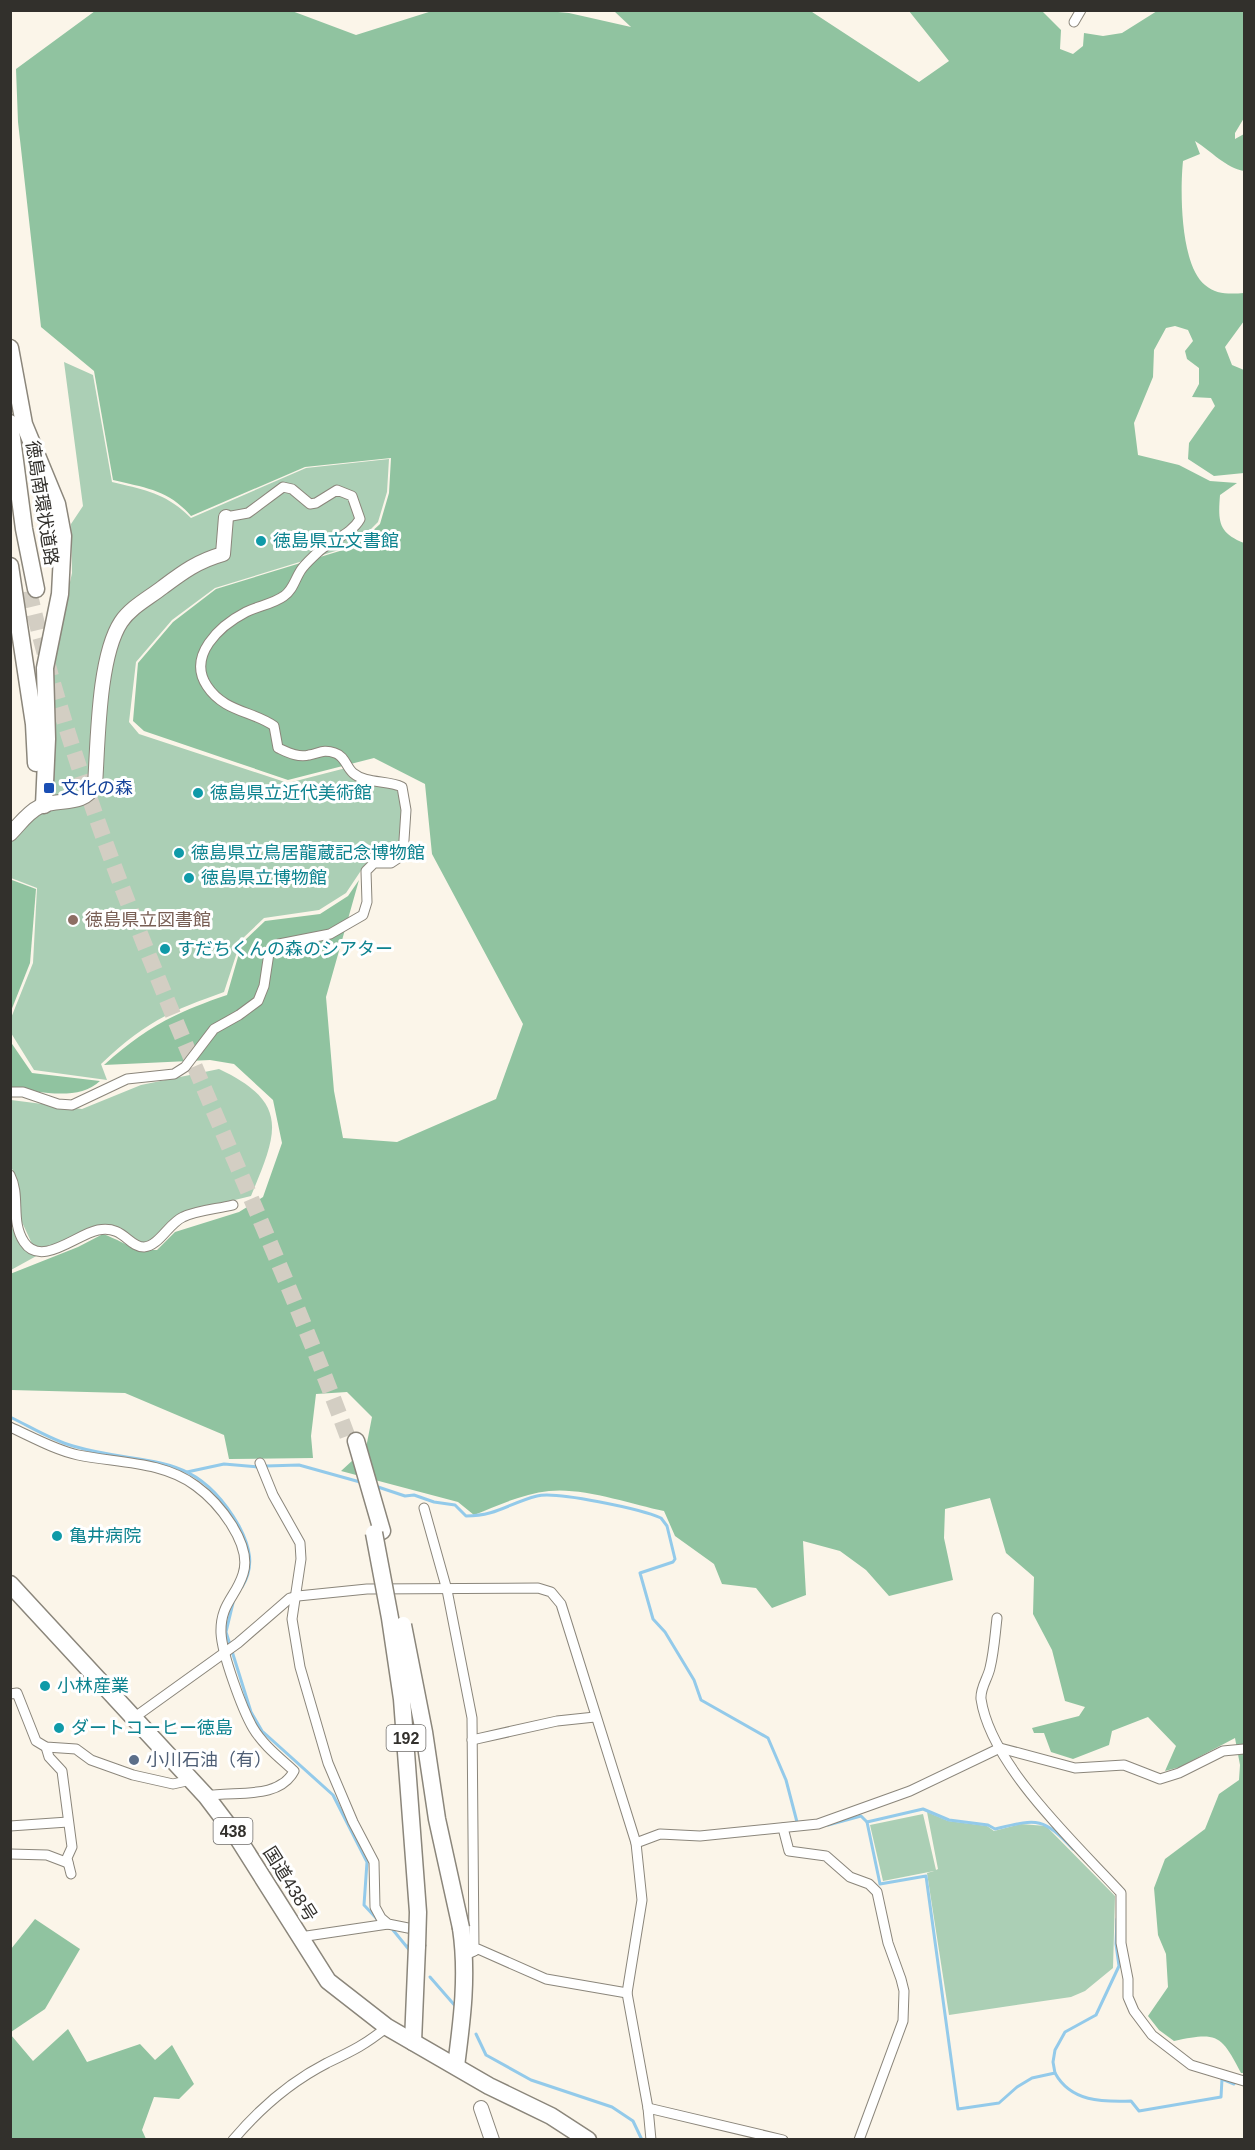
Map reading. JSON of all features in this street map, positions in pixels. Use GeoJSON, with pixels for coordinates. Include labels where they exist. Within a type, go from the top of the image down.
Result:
{"type":"FeatureCollection","features":[{"type":"Feature","properties":{"kind":"highway"},"geometry":{"type":"LineString","coordinates":[[10,348],[24,424],[57,504],[63,536],[60,594],[45,668],[47,739],[40,807]]}},
{"type":"Feature","properties":{"kind":"highway","name":"徳島南環状道路"},"geometry":{"type":"LineString","coordinates":[[10,423],[33,590],[10,482]]}},
{"type":"Feature","properties":{"kind":"highway"},"geometry":{"type":"LineString","coordinates":[[10,566],[37,753],[40,807]]}},
{"type":"Feature","properties":{"kind":"highway","name":"192"},"geometry":{"type":"LineString","coordinates":[[353,1442],[378,1532],[424,1732],[437,1819],[461,1928],[470,1953],[456,2066]]}},
{"type":"Feature","properties":{"kind":"highway","name":"192"},"geometry":{"type":"LineString","coordinates":[[378,1532],[402,1699],[418,1912],[413,2042]]}},
{"type":"Feature","properties":{"kind":"highway","name":"国道438号"},"geometry":{"type":"LineString","coordinates":[[10,1584],[206,1796],[237,1837],[328,1981],[387,2027],[577,2136]]}},
{"type":"Feature","properties":{"kind":"street"},"geometry":{"type":"LineString","coordinates":[[1074,21],[1081,10]]}},
{"type":"Feature","properties":{"kind":"street"},"geometry":{"type":"LineString","coordinates":[[10,834],[40,807],[66,804],[92,792],[95,785],[100,700],[110,653],[120,623],[140,602],[182,570],[204,559],[223,554],[226,517],[248,513],[283,487],[292,489],[310,504],[316,503],[337,490],[352,496],[360,519],[356,526],[320,550],[302,569],[289,593],[281,599],[246,612],[229,624],[201,654],[199,670],[207,687],[224,702],[243,714],[274,726],[278,748],[294,755],[308,756],[321,749],[335,753],[341,755],[353,773],[365,779],[391,782],[402,787],[406,810],[404,855],[391,863],[374,863],[366,871],[367,902],[363,915],[330,934],[279,944],[269,953],[264,986],[258,1001],[240,1015],[214,1029],[185,1067],[166,1075],[127,1079],[72,1105],[58,1104],[23,1092],[10,1092]]}},
{"type":"Feature","properties":{"kind":"street"},"geometry":{"type":"LineString","coordinates":[[10,1175],[14,1182],[15,1221],[24,1242],[32,1250],[48,1252],[97,1230],[117,1231],[136,1245],[143,1247],[152,1244],[183,1216],[232,1205]]}},
{"type":"Feature","properties":{"kind":"street"},"geometry":{"type":"LineString","coordinates":[[10,1427],[75,1455],[169,1471],[195,1485],[219,1506],[233,1527],[244,1561],[243,1574],[226,1602],[222,1621],[225,1652],[253,1727],[294,1771],[290,1779],[268,1791],[206,1796]]}},
{"type":"Feature","properties":{"kind":"street"},"geometry":{"type":"LineString","coordinates":[[260,1463],[273,1495],[300,1543],[301,1559],[292,1619],[295,1641],[311,1709],[344,1801],[374,1862],[375,1908],[388,1924]]}},
{"type":"Feature","properties":{"kind":"street"},"geometry":{"type":"LineString","coordinates":[[424,1508],[447,1590],[472,1718],[470,1953],[478,1949],[546,1979],[627,1993]]}},
{"type":"Feature","properties":{"kind":"street"},"geometry":{"type":"LineString","coordinates":[[135,1717],[238,1643],[294,1597],[367,1588],[447,1590],[538,1588],[551,1592],[561,1604],[636,1843],[642,1900],[627,1993],[648,2108],[651,2139]]}},
{"type":"Feature","properties":{"kind":"street"},"geometry":{"type":"LineString","coordinates":[[997,1618],[994,1651],[981,1696],[988,1721],[1000,1749],[1041,1808],[1121,1893],[1121,1943],[1128,1979],[1128,1996],[1134,2011],[1152,2035],[1191,2066],[1245,2081]]}},
{"type":"Feature","properties":{"kind":"street"},"geometry":{"type":"LineString","coordinates":[[10,1694],[17,1693],[36,1741],[46,1748],[76,1749],[91,1760],[133,1775],[173,1784],[191,1780]]}},
{"type":"Feature","properties":{"kind":"street"},"geometry":{"type":"LineString","coordinates":[[472,1740],[557,1721],[595,1717]]}},
{"type":"Feature","properties":{"kind":"street"},"geometry":{"type":"LineString","coordinates":[[46,1748],[49,1757],[62,1771],[72,1847],[68,1863],[70,1874]]}},
{"type":"Feature","properties":{"kind":"street"},"geometry":{"type":"LineString","coordinates":[[636,1843],[660,1834],[700,1836],[818,1824],[848,1815],[935,1780],[1000,1749],[1075,1768],[1124,1765],[1147,1776],[1160,1779],[1179,1773],[1223,1752],[1245,1749]]}},
{"type":"Feature","properties":{"kind":"street"},"geometry":{"type":"LineString","coordinates":[[10,1826],[68,1822]]}},
{"type":"Feature","properties":{"kind":"street"},"geometry":{"type":"LineString","coordinates":[[783,1828],[789,1851],[826,1856],[850,1877],[869,1884],[876,1892],[888,1943],[904,1991],[903,2021],[859,2139]]}},
{"type":"Feature","properties":{"kind":"street"},"geometry":{"type":"LineString","coordinates":[[10,1854],[47,1855],[68,1863]]}},
{"type":"Feature","properties":{"kind":"street"},"geometry":{"type":"LineString","coordinates":[[300,1937],[388,1924],[408,1928]]}},
{"type":"Feature","properties":{"kind":"street"},"geometry":{"type":"LineString","coordinates":[[233,2139],[255,2114],[284,2090],[326,2064],[364,2047],[387,2027]]}},
{"type":"Feature","properties":{"kind":"street"},"geometry":{"type":"LineString","coordinates":[[481,2108],[492,2139]]}},
{"type":"Feature","properties":{"kind":"street"},"geometry":{"type":"LineString","coordinates":[[648,2108],[783,2139]]}},
{"type":"Feature","properties":{"kind":"green space"},"geometry":{"type":"Polygon","coordinates":[[[536,10],[569,13],[631,27],[614,11],[809,10],[919,82],[949,61],[909,11],[1042,11],[1061,30],[1060,49],[1073,54],[1083,46],[1084,33],[1103,36],[1122,33],[1157,11],[1244,11],[1244,118],[1235,133],[1235,139],[1244,134],[1244,171],[1225,163],[1195,141],[1200,154],[1183,161],[1182,208],[1186,245],[1197,275],[1214,291],[1229,294],[1244,293],[1244,321],[1225,347],[1232,365],[1244,370],[1244,473],[1214,476],[1188,459],[1189,443],[1215,406],[1211,398],[1192,397],[1199,384],[1199,368],[1187,359],[1185,351],[1193,341],[1188,330],[1175,326],[1166,328],[1154,350],[1153,377],[1134,423],[1138,455],[1179,465],[1210,481],[1237,483],[1220,495],[1219,512],[1224,530],[1244,543],[1244,2073],[1241,2073],[1228,2050],[1216,2039],[1200,2037],[1174,2041],[1159,2030],[1148,2016],[1168,1987],[1166,1954],[1158,1935],[1154,1888],[1165,1859],[1205,1829],[1219,1794],[1239,1780],[1240,1765],[1235,1738],[1180,1767],[1165,1771],[1176,1746],[1148,1717],[1112,1731],[1109,1745],[1073,1759],[1051,1752],[1044,1733],[1034,1733],[1032,1728],[1079,1716],[1085,1707],[1065,1701],[1052,1650],[1033,1614],[1034,1577],[1006,1553],[990,1498],[945,1509],[944,1538],[953,1580],[889,1596],[866,1570],[840,1551],[803,1541],[806,1595],[772,1608],[756,1588],[722,1584],[714,1564],[675,1536],[664,1511],[606,1497],[562,1490],[511,1500],[474,1515],[458,1502],[341,1471],[366,1448],[372,1417],[347,1392],[316,1394],[311,1436],[313,1458],[229,1459],[224,1435],[125,1393],[11,1390],[10,1274],[78,1247],[103,1234],[134,1248],[157,1250],[175,1232],[239,1212],[263,1197],[282,1143],[273,1100],[234,1064],[210,1060],[104,1065],[133,1041],[161,1023],[191,1008],[227,995],[242,943],[265,921],[320,914],[348,896],[359,880],[326,997],[334,1091],[343,1138],[397,1142],[496,1099],[523,1024],[432,854],[425,784],[374,758],[288,780],[144,731],[133,721],[138,663],[173,622],[216,589],[356,546],[380,524],[389,493],[391,458],[305,467],[191,516],[183,507],[165,495],[113,480],[94,371],[41,327],[18,122],[16,69],[95,11],[292,11],[356,35],[432,11],[536,10]]]}},
{"type":"Feature","properties":{"kind":"green space"},"geometry":{"type":"Polygon","coordinates":[[[64,362],[93,375],[112,482],[145,490],[164,498],[191,518],[306,468],[389,459],[387,492],[378,522],[355,545],[215,588],[172,620],[136,662],[129,722],[139,734],[288,783],[346,768],[392,787],[400,793],[403,817],[400,849],[392,857],[374,858],[362,869],[346,893],[319,910],[264,918],[241,940],[224,992],[172,1013],[130,1038],[101,1064],[107,1080],[34,1070],[11,1033],[11,1018],[33,963],[37,888],[11,878],[11,841],[21,828],[49,809],[47,687],[72,573],[71,524],[83,506],[64,362]]]}},
{"type":"Feature","properties":{"kind":"green space"},"geometry":{"type":"Polygon","coordinates":[[[12,880],[36,889],[30,963],[11,1011],[12,880]]]}},
{"type":"Feature","properties":{"kind":"green space"},"geometry":{"type":"Polygon","coordinates":[[[10,1041],[32,1073],[100,1081],[81,1091],[69,1093],[45,1093],[11,1088],[10,1041]]]}},
{"type":"Feature","properties":{"kind":"green space"},"geometry":{"type":"Polygon","coordinates":[[[219,1069],[258,1094],[268,1108],[272,1122],[267,1154],[251,1196],[182,1213],[168,1222],[152,1242],[142,1243],[114,1225],[94,1227],[47,1249],[33,1246],[21,1220],[17,1178],[11,1167],[11,1100],[82,1109],[141,1085],[219,1069]]]}},
{"type":"Feature","properties":{"kind":"green space"},"geometry":{"type":"Polygon","coordinates":[[[10,1224],[21,1243],[40,1254],[11,1270],[10,1224]]]}},
{"type":"Feature","properties":{"kind":"green space"},"geometry":{"type":"Polygon","coordinates":[[[927,1812],[948,1821],[987,1826],[994,1831],[1021,1824],[1046,1826],[1115,1896],[1113,1968],[1085,1991],[1071,1997],[949,2015],[927,1873],[934,1871],[883,1881],[870,1825],[923,1814],[936,1870],[938,1869],[927,1812]]]}},
{"type":"Feature","properties":{"kind":"green space"},"geometry":{"type":"Polygon","coordinates":[[[35,1919],[80,1949],[45,2009],[11,2032],[11,1949],[35,1919]]]}},
{"type":"Feature","properties":{"kind":"green space"},"geometry":{"type":"Polygon","coordinates":[[[68,2029],[87,2062],[140,2044],[155,2060],[172,2045],[194,2084],[179,2099],[154,2097],[142,2130],[146,2139],[11,2139],[11,2035],[33,2061],[68,2029]]]}},
{"type":"Feature","properties":{"kind":"waterway"},"geometry":{"type":"LineString","coordinates":[[10,150],[10,168]]}},
{"type":"Feature","properties":{"kind":"waterway"},"geometry":{"type":"LineString","coordinates":[[10,1417],[65,1443],[100,1453],[167,1465],[186,1472],[204,1483],[222,1501],[246,1541],[250,1564],[242,1587]]}},
{"type":"Feature","properties":{"kind":"waterway"},"geometry":{"type":"LineString","coordinates":[[187,1472],[224,1464],[258,1467]]}},
{"type":"Feature","properties":{"kind":"waterway"},"geometry":{"type":"LineString","coordinates":[[266,1466],[299,1465],[360,1482]]}},
{"type":"Feature","properties":{"kind":"waterway"},"geometry":{"type":"LineString","coordinates":[[375,1486],[405,1496],[414,1495],[434,1502],[455,1505],[466,1516],[486,1514],[527,1499],[547,1495],[599,1502],[661,1518],[667,1526],[675,1559],[673,1562],[640,1573],[653,1619],[665,1632],[694,1680],[701,1700],[768,1738],[786,1780],[797,1822]]}},
{"type":"Feature","properties":{"kind":"waterway"},"geometry":{"type":"LineString","coordinates":[[233,1603],[226,1632],[251,1712],[262,1731],[333,1795],[367,1862],[364,1905],[377,1919]]}},
{"type":"Feature","properties":{"kind":"waterway"},"geometry":{"type":"LineString","coordinates":[[867,1822],[923,1809],[949,1820],[988,1825],[995,1829],[1021,1823],[1038,1823],[1054,1831],[1073,1849]]}},
{"type":"Feature","properties":{"kind":"waterway"},"geometry":{"type":"LineString","coordinates":[[828,1825],[861,1816],[867,1822],[880,1884],[926,1876],[958,2109],[999,2103],[1017,2087],[1032,2078],[1055,2073],[1062,2083],[1078,2095],[1098,2100],[1131,2101],[1139,2111],[1221,2097],[1222,2079],[1234,2084]]}},
{"type":"Feature","properties":{"kind":"waterway"},"geometry":{"type":"LineString","coordinates":[[1055,2073],[1053,2062],[1055,2050],[1065,2032],[1096,2015],[1119,1966],[1116,1944],[1117,1919]]}},
{"type":"Feature","properties":{"kind":"waterway"},"geometry":{"type":"LineString","coordinates":[[393,1930],[411,1952]]}},
{"type":"Feature","properties":{"kind":"waterway"},"geometry":{"type":"LineString","coordinates":[[430,1977],[457,2008]]}},
{"type":"Feature","properties":{"kind":"waterway"},"geometry":{"type":"LineString","coordinates":[[476,2034],[486,2055],[531,2080],[612,2107],[633,2121],[642,2140]]}},
{"type":"Feature","properties":{"kind":"tunnel"},"geometry":{"type":"LineString","coordinates":[[29,591],[58,701],[133,916],[309,1337],[350,1443]]}},
{"type":"Feature","properties":{"kind":"place","name":"徳島県立文書館"},"geometry":{"type":"Point","coordinates":[261,541]}},
{"type":"Feature","properties":{"kind":"place","name":"文化の森"},"geometry":{"type":"Point","coordinates":[49,788]}},
{"type":"Feature","properties":{"kind":"place","name":"徳島県立近代美術館"},"geometry":{"type":"Point","coordinates":[198,793]}},
{"type":"Feature","properties":{"kind":"place","name":"徳島県立鳥居龍蔵記念博物館"},"geometry":{"type":"Point","coordinates":[179,853]}},
{"type":"Feature","properties":{"kind":"place","name":"徳島県立博物館"},"geometry":{"type":"Point","coordinates":[189,878]}},
{"type":"Feature","properties":{"kind":"place","name":"徳島県立図書館"},"geometry":{"type":"Point","coordinates":[73,920]}},
{"type":"Feature","properties":{"kind":"place","name":"すだちくんの森のシアター"},"geometry":{"type":"Point","coordinates":[165,949]}},
{"type":"Feature","properties":{"kind":"place","name":"亀井病院"},"geometry":{"type":"Point","coordinates":[57,1536]}},
{"type":"Feature","properties":{"kind":"place","name":"小林産業"},"geometry":{"type":"Point","coordinates":[45,1686]}},
{"type":"Feature","properties":{"kind":"place","name":"ダートコーヒー徳島"},"geometry":{"type":"Point","coordinates":[59,1728]}},
{"type":"Feature","properties":{"kind":"place","name":"小川石油（有）"},"geometry":{"type":"Point","coordinates":[134,1760]}}]}
